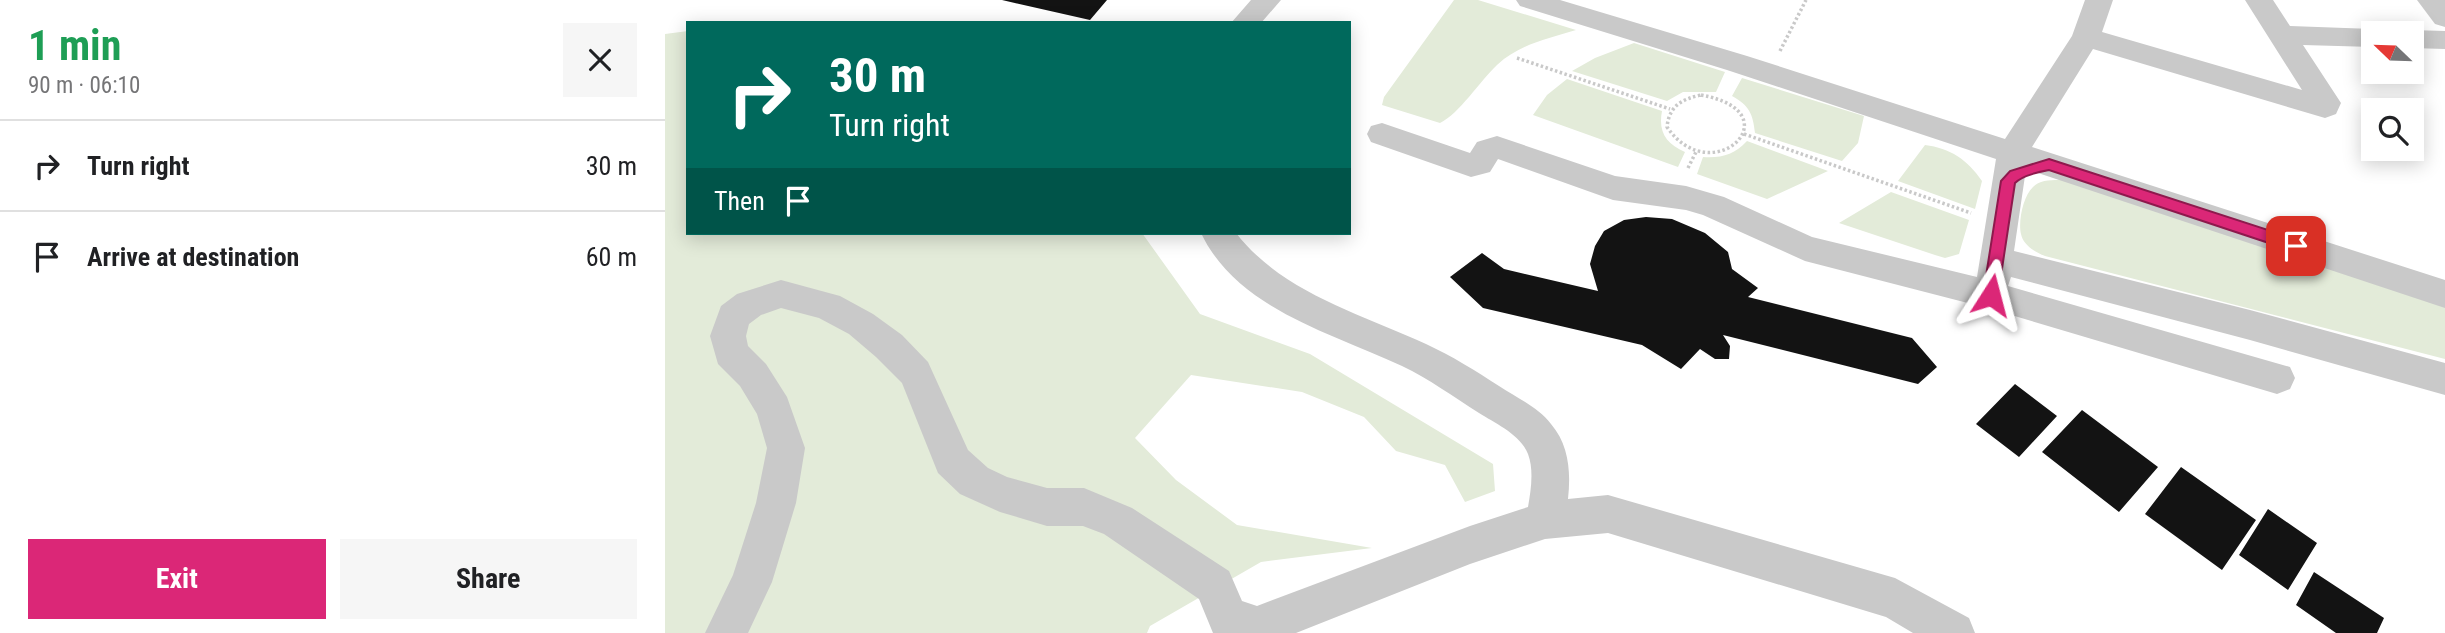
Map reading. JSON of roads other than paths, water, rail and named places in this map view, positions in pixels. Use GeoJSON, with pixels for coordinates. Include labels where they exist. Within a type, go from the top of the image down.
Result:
{"type":"FeatureCollection","features":[{"type":"Feature","properties":{"kind":"street"},"geometry":{"type":"LineString","coordinates":[[1247,21],[1267,0]]}},
{"type":"Feature","properties":{"kind":"street"},"geometry":{"type":"LineString","coordinates":[[1530,0],[1976,140],[2015,174],[2049,165],[2445,294]]}},
{"type":"Feature","properties":{"kind":"street"},"geometry":{"type":"LineString","coordinates":[[1991,295],[2010,167],[2086,37],[2099,0]]}},
{"type":"Feature","properties":{"kind":"street"},"geometry":{"type":"LineString","coordinates":[[2086,37],[2325,107],[2326,103],[2259,0]]}},
{"type":"Feature","properties":{"kind":"street"},"geometry":{"type":"LineString","coordinates":[[2431,0],[2445,18]]}},
{"type":"Feature","properties":{"kind":"street"},"geometry":{"type":"LineString","coordinates":[[2282,35],[2361,38]]}},
{"type":"Feature","properties":{"kind":"street"},"geometry":{"type":"LineString","coordinates":[[2424,39],[2445,40]]}},
{"type":"Feature","properties":{"kind":"street"},"geometry":{"type":"LineString","coordinates":[[1382,134],[1471,165],[1479,164],[1488,150],[1497,148],[1613,187],[1686,198],[1713,206],[1805,248],[1991,295],[2277,378]]}},
{"type":"Feature","properties":{"kind":"street"},"geometry":{"type":"LineString","coordinates":[[1218,235],[1230,253],[1277,291],[1417,356],[1517,418],[1540,438],[1550,463],[1551,491],[1545,520]]}},
{"type":"Feature","properties":{"kind":"street"},"geometry":{"type":"LineString","coordinates":[[1996,260],[2250,325],[2445,380]]}},
{"type":"Feature","properties":{"kind":"street"},"geometry":{"type":"LineString","coordinates":[[726,633],[751,582],[776,503],[786,448],[774,410],[754,375],[731,352],[728,337],[733,316],[749,304],[781,294],[828,306],[861,324],[889,346],[915,373],[943,433],[952,461],[974,481],[1000,494],[1047,507],[1084,507],[1118,521],[1214,585],[1228,618],[1257,627],[1329,598],[1545,520],[1608,513],[1895,599],[1954,633]]}}]}
